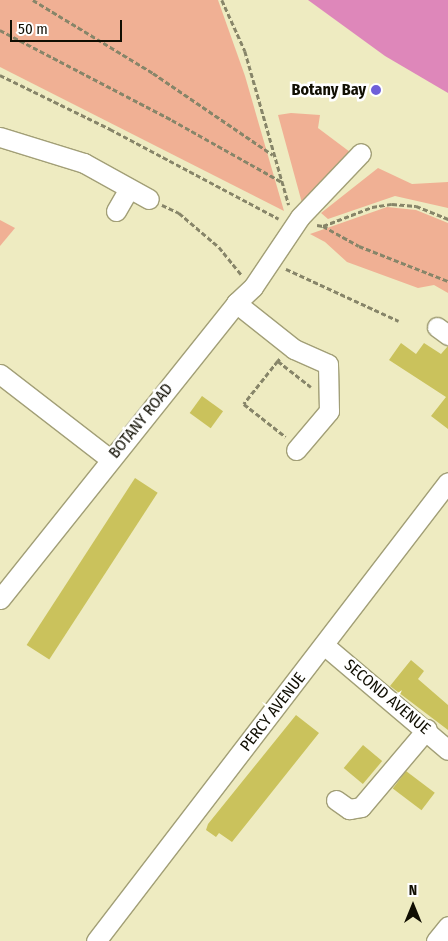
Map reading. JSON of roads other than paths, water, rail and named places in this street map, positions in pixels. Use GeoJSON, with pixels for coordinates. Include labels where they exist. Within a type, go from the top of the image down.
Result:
{"type":"FeatureCollection","features":[{"type":"Feature","properties":{"kind":"street"},"geometry":{"type":"LineString","coordinates":[[0,137],[84,163],[128,190],[149,199]]}},
{"type":"Feature","properties":{"kind":"street","name":"BOTANY ROAD"},"geometry":{"type":"LineString","coordinates":[[0,599],[236,303],[253,287],[284,244],[297,222],[361,153]]}},
{"type":"Feature","properties":{"kind":"street"},"geometry":{"type":"LineString","coordinates":[[116,211],[128,190]]}},
{"type":"Feature","properties":{"kind":"street"},"geometry":{"type":"LineString","coordinates":[[236,303],[294,349],[328,364],[329,411],[295,447]]}},
{"type":"Feature","properties":{"kind":"street"},"geometry":{"type":"LineString","coordinates":[[0,374],[110,460]]}},
{"type":"Feature","properties":{"kind":"street","name":"PERCY AVENUE"},"geometry":{"type":"LineString","coordinates":[[96,941],[448,482]]}},
{"type":"Feature","properties":{"kind":"street","name":"SECOND AVENUE"},"geometry":{"type":"LineString","coordinates":[[324,645],[427,729],[448,750]]}},
{"type":"Feature","properties":{"kind":"street"},"geometry":{"type":"LineString","coordinates":[[336,800],[349,809],[361,807],[427,729]]}},
{"type":"Feature","properties":{"kind":"street"},"geometry":{"type":"LineString","coordinates":[[436,941],[448,926]]}},
{"type":"Feature","properties":{"kind":"place","name":"Botany Bay"},"geometry":{"type":"Point","coordinates":[376,90]}}]}
